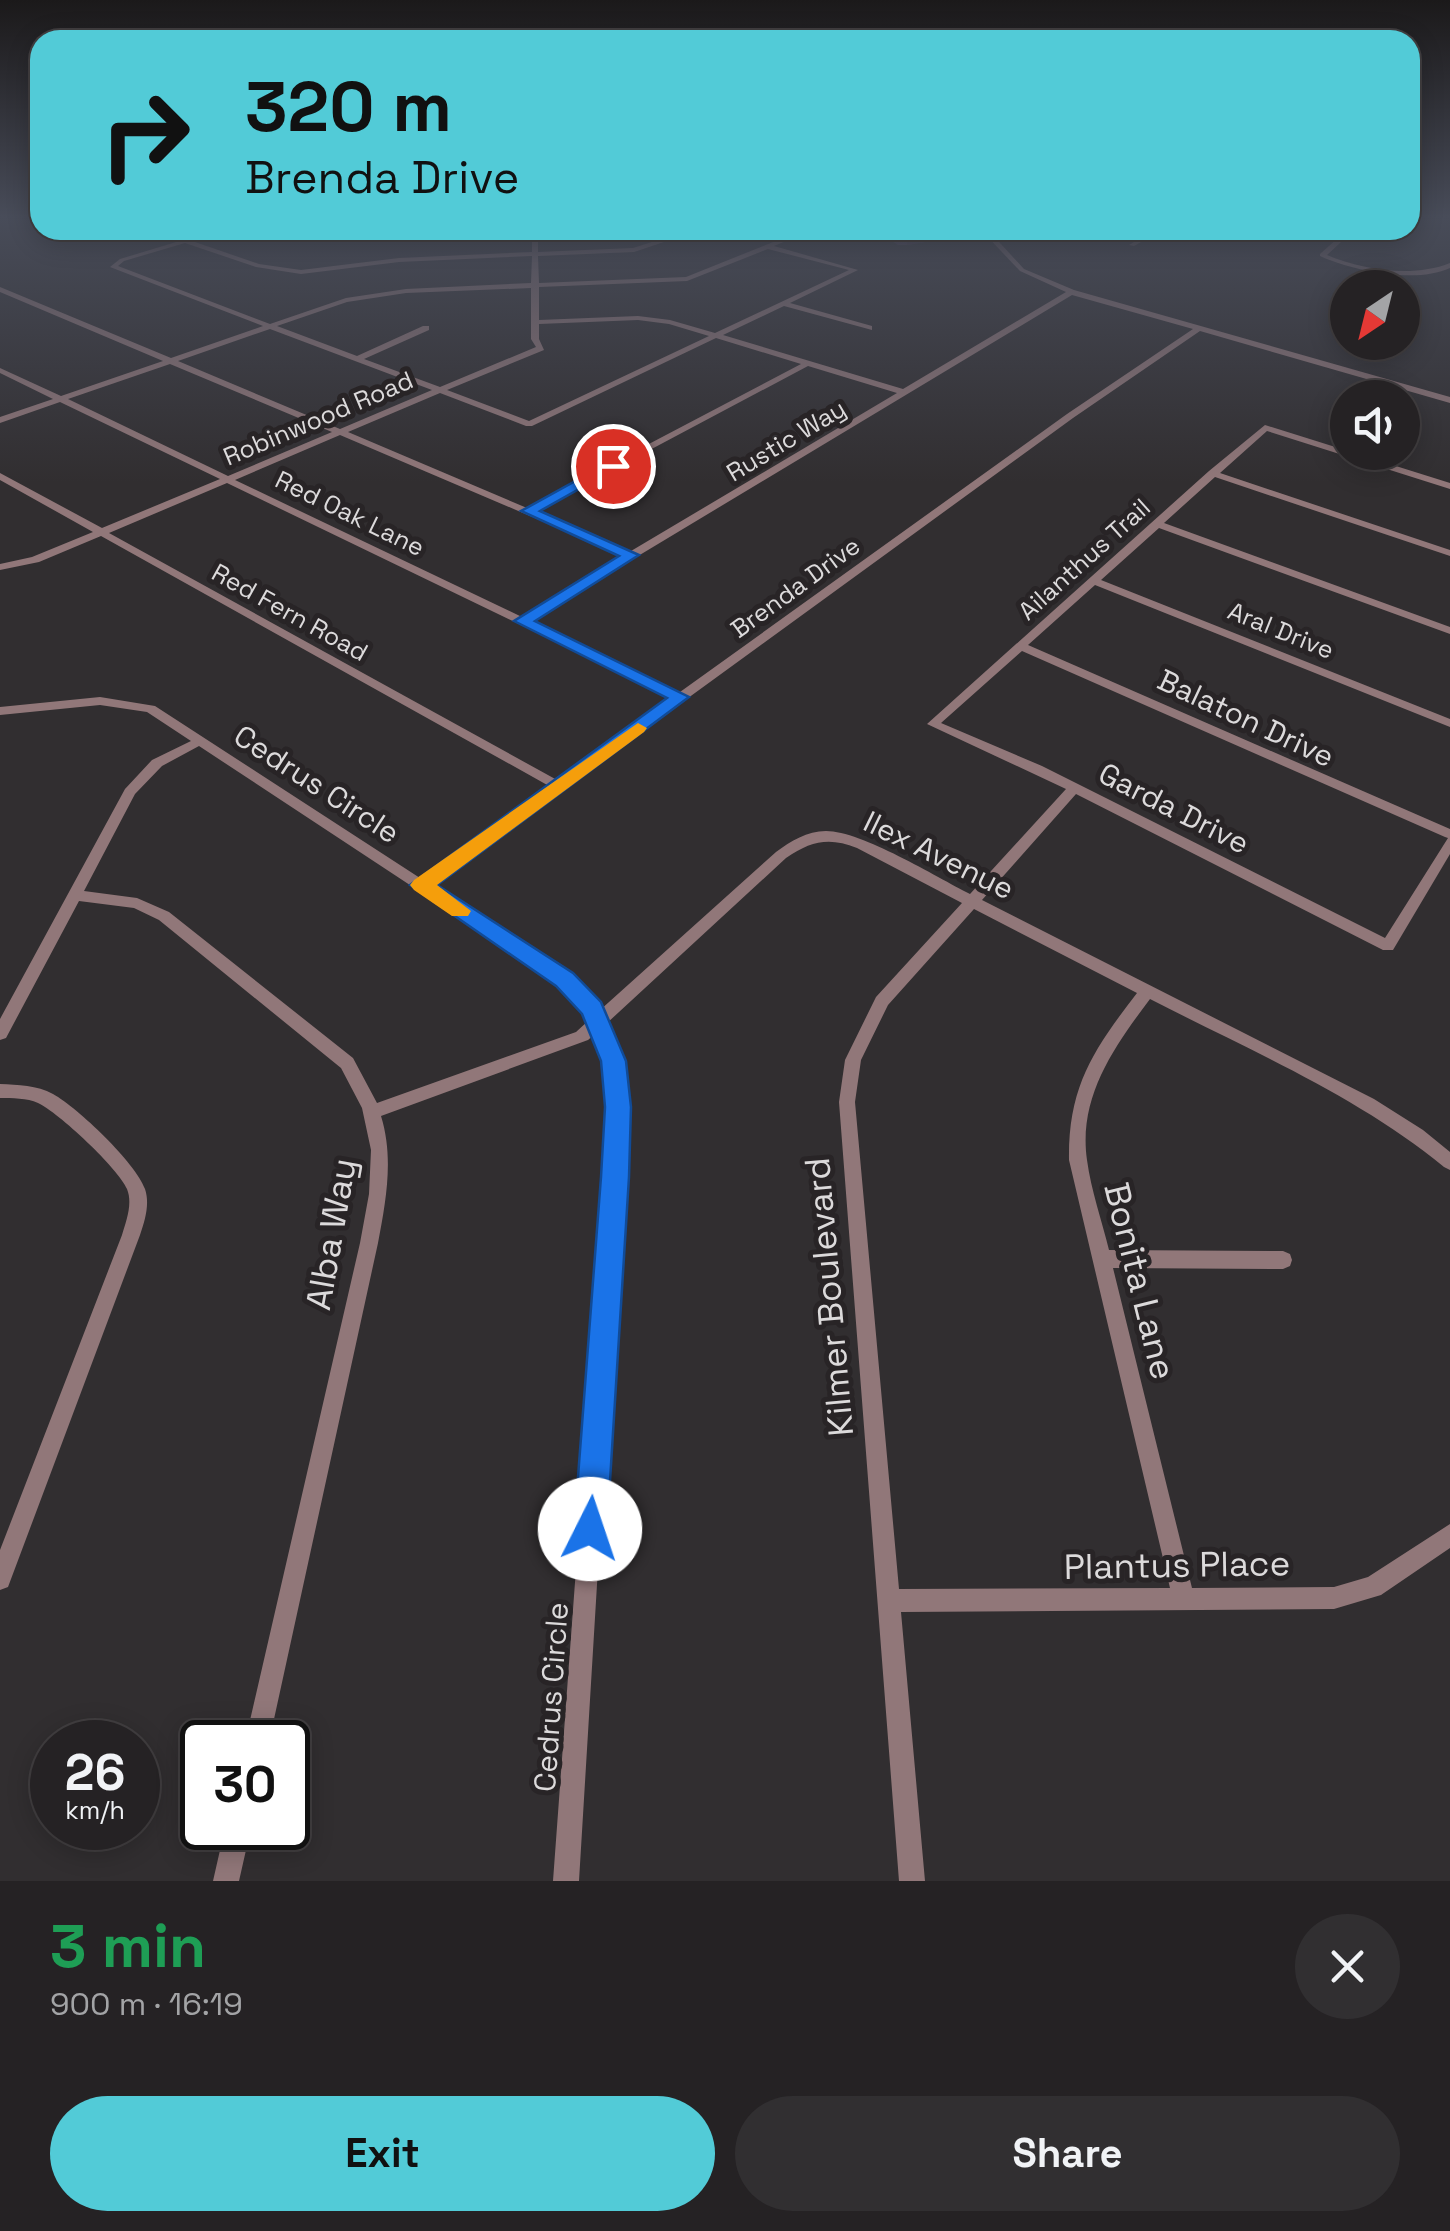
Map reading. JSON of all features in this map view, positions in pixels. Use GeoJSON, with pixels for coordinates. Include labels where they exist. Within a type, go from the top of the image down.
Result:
{"type":"FeatureCollection","features":[{"type":"Feature","properties":{"kind":"street"},"geometry":{"type":"LineString","coordinates":[[40,306],[631,555]]}},
{"type":"Feature","properties":{"kind":"street"},"geometry":{"type":"LineString","coordinates":[[211,306],[530,424],[780,306]]}},
{"type":"Feature","properties":{"kind":"street"},"geometry":{"type":"LineString","coordinates":[[0,420],[328,306]]}},
{"type":"Feature","properties":{"kind":"street","name":"Robinwood Road"},"geometry":{"type":"LineString","coordinates":[[0,567],[26,563],[541,348],[535,339],[536,306]]}},
{"type":"Feature","properties":{"kind":"street"},"geometry":{"type":"LineString","coordinates":[[790,306],[869,328]]}},
{"type":"Feature","properties":{"kind":"street","name":"Rustic Way"},"geometry":{"type":"LineString","coordinates":[[522,621],[1048,306]]}},
{"type":"Feature","properties":{"kind":"street"},"geometry":{"type":"LineString","coordinates":[[1120,306],[1450,400]]}},
{"type":"Feature","properties":{"kind":"street"},"geometry":{"type":"LineString","coordinates":[[536,322],[647,318],[904,392]]}},
{"type":"Feature","properties":{"kind":"street"},"geometry":{"type":"LineString","coordinates":[[356,360],[412,338],[426,328]]}},
{"type":"Feature","properties":{"kind":"street","name":"Brenda Drive"},"geometry":{"type":"LineString","coordinates":[[421,885],[1198,328]]}},
{"type":"Feature","properties":{"kind":"street"},"geometry":{"type":"LineString","coordinates":[[528,511],[808,363]]}},
{"type":"Feature","properties":{"kind":"street","name":"Red Oak Lane"},"geometry":{"type":"LineString","coordinates":[[0,370],[680,697]]}},
{"type":"Feature","properties":{"kind":"street","name":"Ailanthus Trail"},"geometry":{"type":"LineString","coordinates":[[934,724],[1265,428],[1450,486]]}},
{"type":"Feature","properties":{"kind":"street"},"geometry":{"type":"LineString","coordinates":[[1212,473],[1450,553]]}},
{"type":"Feature","properties":{"kind":"street","name":"Red Fern Road"},"geometry":{"type":"LineString","coordinates":[[0,476],[558,786]]}},
{"type":"Feature","properties":{"kind":"street"},"geometry":{"type":"LineString","coordinates":[[1157,524],[1450,631]]}},
{"type":"Feature","properties":{"kind":"street","name":"Aral Drive"},"geometry":{"type":"LineString","coordinates":[[1094,580],[1450,723]]}},
{"type":"Feature","properties":{"kind":"street","name":"Balaton Drive"},"geometry":{"type":"LineString","coordinates":[[1021,646],[1450,838]]}},
{"type":"Feature","properties":{"kind":"street","name":"Cedrus Circle"},"geometry":{"type":"LineString","coordinates":[[0,711],[61,703],[123,702],[150,709],[564,980],[584,998],[597,1021],[616,1073],[618,1107],[566,1881]]}},
{"type":"Feature","properties":{"kind":"street","name":"Garda Drive"},"geometry":{"type":"LineString","coordinates":[[934,724],[1074,788],[1388,946],[1450,838]]}},
{"type":"Feature","properties":{"kind":"street"},"geometry":{"type":"LineString","coordinates":[[0,1034],[135,784],[157,763],[200,740]]}},
{"type":"Feature","properties":{"kind":"street","name":"Kilmer Boulevard"},"geometry":{"type":"LineString","coordinates":[[912,1881],[846,1102],[853,1060],[882,1001],[1074,788]]}},
{"type":"Feature","properties":{"kind":"street","name":"Ilex Avenue"},"geometry":{"type":"LineString","coordinates":[[372,1112],[582,1036],[780,855],[808,836],[826,833],[849,840],[1368,1104],[1416,1134],[1450,1162]]}},
{"type":"Feature","properties":{"kind":"street","name":"Alba Way"},"geometry":{"type":"LineString","coordinates":[[74,895],[136,902],[164,916],[320,1038],[347,1064],[366,1091],[382,1150],[380,1184],[262,1720]]}},
{"type":"Feature","properties":{"kind":"street","name":"Bonita Lane"},"geometry":{"type":"LineString","coordinates":[[1147,991],[1105,1048],[1080,1101],[1078,1160],[1184,1600]]}},
{"type":"Feature","properties":{"kind":"street"},"geometry":{"type":"LineString","coordinates":[[0,1091],[33,1094],[55,1104],[133,1182],[138,1206],[131,1236],[0,1579]]}},
{"type":"Feature","properties":{"kind":"street"},"geometry":{"type":"LineString","coordinates":[[1101,1259],[1283,1260]]}},
{"type":"Feature","properties":{"kind":"street","name":"Plantus Place"},"geometry":{"type":"LineString","coordinates":[[888,1602],[1351,1595],[1387,1580],[1450,1534]]}},
{"type":"Feature","properties":{"kind":"street"},"geometry":{"type":"LineString","coordinates":[[226,1881],[233,1850]]}},
{"type":"Feature","properties":{"kind":"slow traffic"},"geometry":{"type":"LineString","coordinates":[[460,911],[421,885],[638,728]]}},
{"type":"Feature","properties":{"kind":"route"},"geometry":{"type":"LineString","coordinates":[[590,1529],[615,1177],[618,1107],[613,1061],[584,998],[564,980],[421,885],[680,697],[522,621],[631,555],[528,511],[613,466]]}}]}
